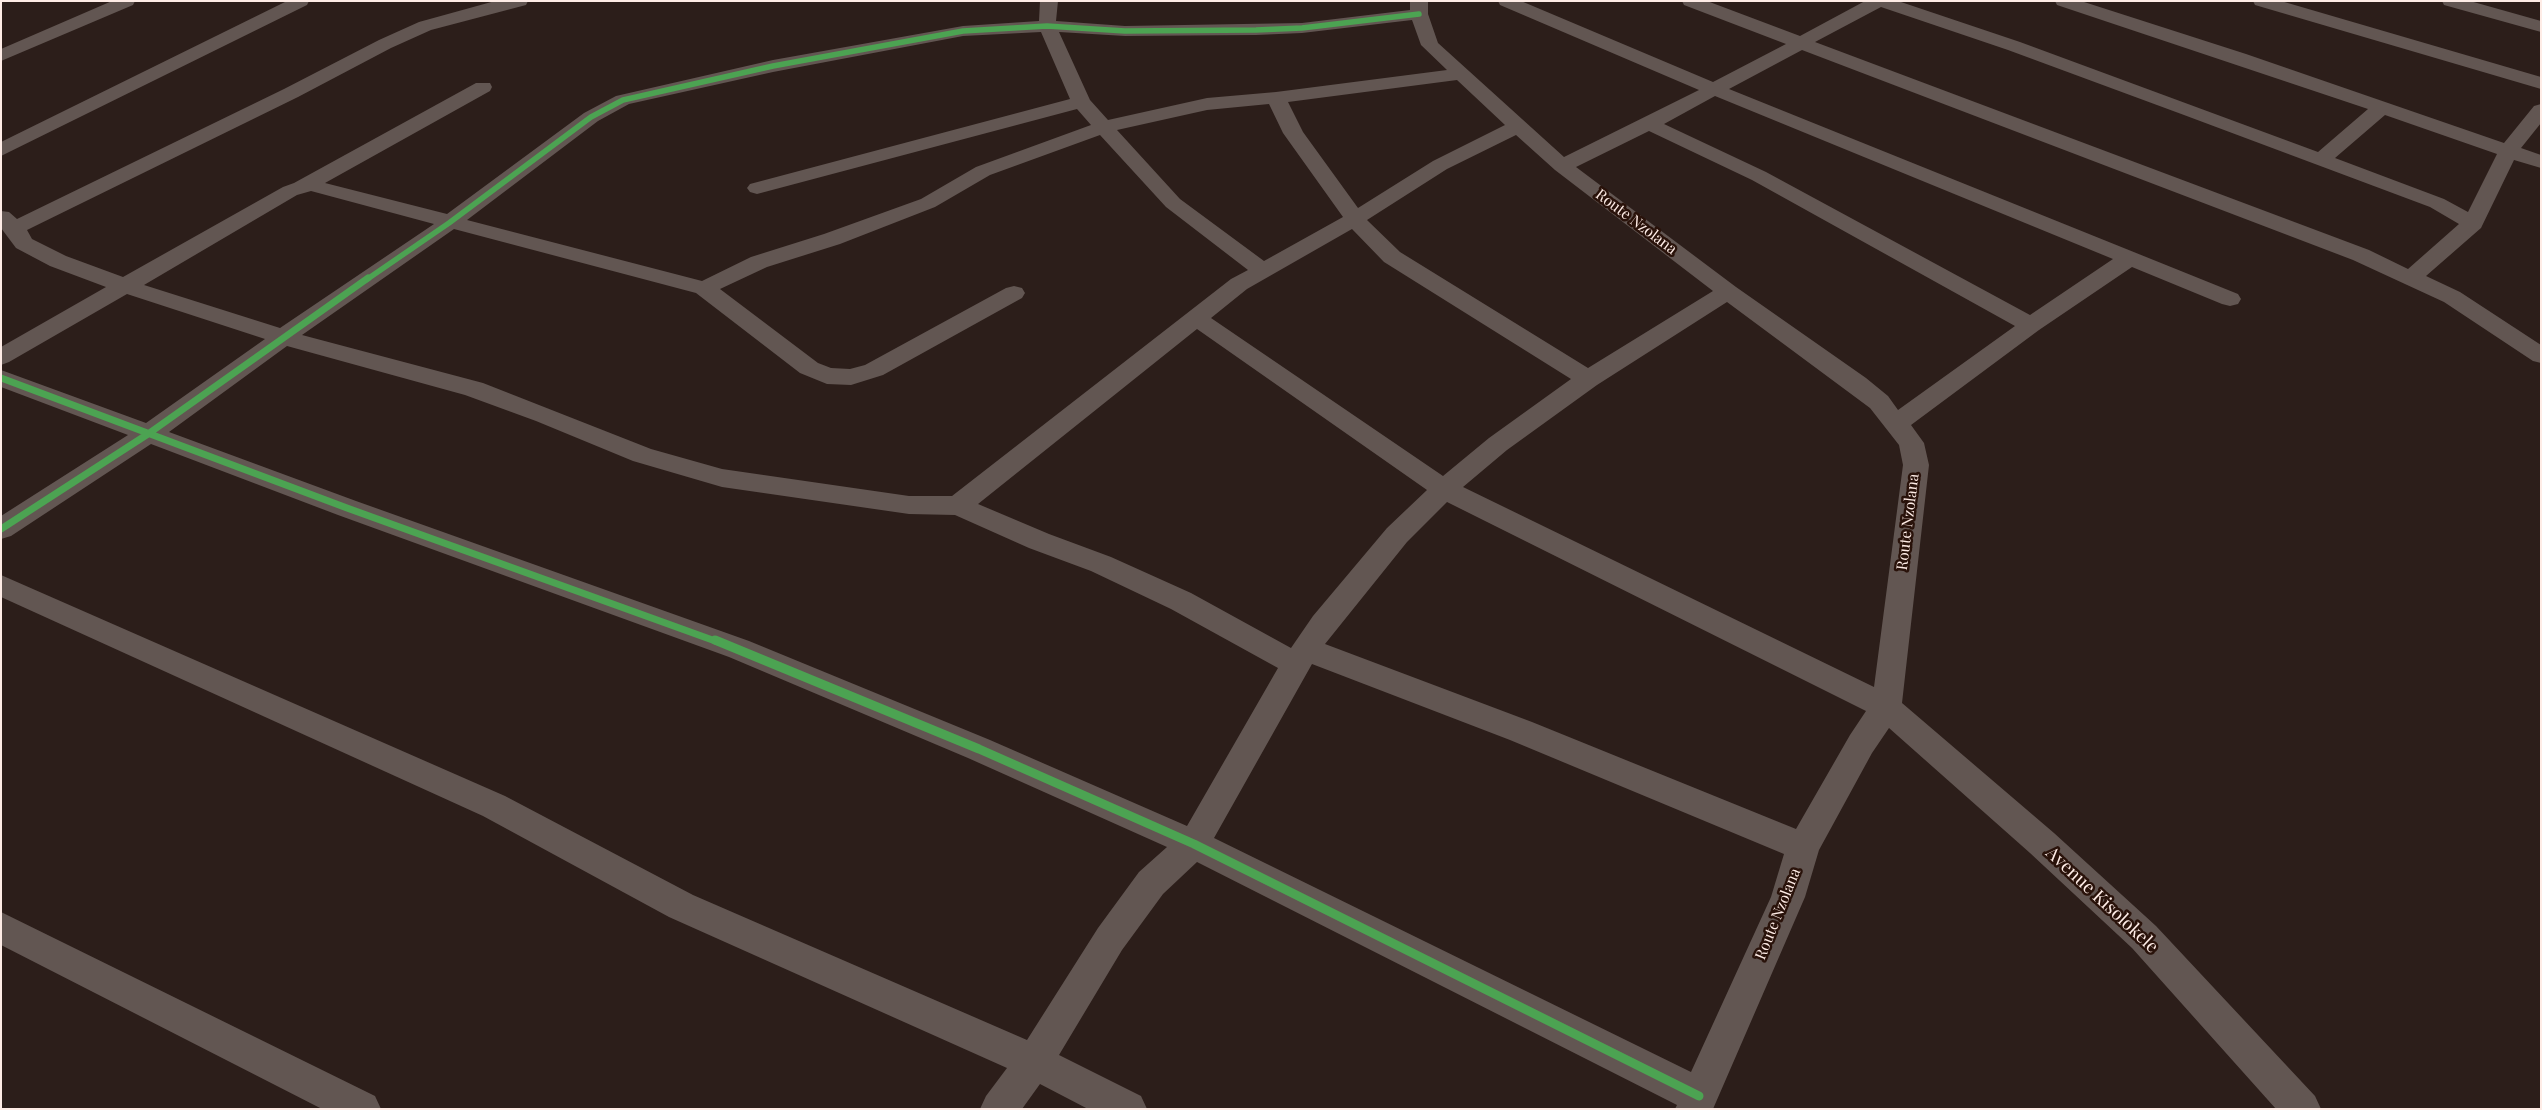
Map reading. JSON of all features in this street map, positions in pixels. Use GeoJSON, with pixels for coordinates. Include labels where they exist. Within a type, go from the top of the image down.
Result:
{"type":"FeatureCollection","features":[{"type":"Feature","properties":{"kind":"street"},"geometry":{"type":"LineString","coordinates":[[1,56],[127,1]]}},
{"type":"Feature","properties":{"kind":"street"},"geometry":{"type":"LineString","coordinates":[[1,150],[301,1]]}},
{"type":"Feature","properties":{"kind":"street"},"geometry":{"type":"LineString","coordinates":[[520,1],[434,23],[384,44],[291,93],[8,222],[20,238],[32,248],[125,286],[282,337],[474,389],[545,415],[642,455],[722,478],[909,505],[958,506],[1039,541],[1101,564],[1302,657],[1521,731],[1803,847]]}},
{"type":"Feature","properties":{"kind":"street"},"geometry":{"type":"LineString","coordinates":[[1049,1],[1047,26],[1081,102],[1173,203],[1232,249],[1263,270]]}},
{"type":"Feature","properties":{"kind":"street"},"geometry":{"type":"LineString","coordinates":[[1506,1],[1715,90],[2230,299]]}},
{"type":"Feature","properties":{"kind":"street"},"geometry":{"type":"LineString","coordinates":[[1690,1],[2361,255],[2452,298],[2541,356]]}},
{"type":"Feature","properties":{"kind":"street"},"geometry":{"type":"LineString","coordinates":[[1562,166],[1715,90],[1880,1],[2014,46],[2322,160],[2437,203],[2473,222]]}},
{"type":"Feature","properties":{"kind":"street"},"geometry":{"type":"LineString","coordinates":[[2063,1],[2541,162]]}},
{"type":"Feature","properties":{"kind":"street"},"geometry":{"type":"LineString","coordinates":[[2261,1],[2541,83]]}},
{"type":"Feature","properties":{"kind":"street"},"geometry":{"type":"LineString","coordinates":[[2450,1],[2541,27]]}},
{"type":"Feature","properties":{"kind":"street"},"geometry":{"type":"LineString","coordinates":[[1,529],[148,434],[282,337],[448,223],[591,117],[623,100],[773,66],[963,31],[1047,26],[1125,31],[1302,28],[1419,8]]}},
{"type":"Feature","properties":{"kind":"street","name":"Route Nzolana"},"geometry":{"type":"LineString","coordinates":[[1419,8],[1430,45],[1562,166],[1728,292],[1857,384],[1879,402],[1911,443],[1916,465],[1886,707],[1861,744],[1803,847],[1788,897],[1697,1103]]}},
{"type":"Feature","properties":{"kind":"street"},"geometry":{"type":"LineString","coordinates":[[704,288],[759,262],[832,239],[928,203],[983,171],[1011,159],[1103,128],[1207,104],[1276,98],[1460,74]]}},
{"type":"Feature","properties":{"kind":"street"},"geometry":{"type":"LineString","coordinates":[[1,357],[290,191],[483,87]]}},
{"type":"Feature","properties":{"kind":"street"},"geometry":{"type":"LineString","coordinates":[[1276,98],[1293,133],[1354,219],[1392,257],[1588,379]]}},
{"type":"Feature","properties":{"kind":"street"},"geometry":{"type":"LineString","coordinates":[[757,188],[1081,102]]}},
{"type":"Feature","properties":{"kind":"street"},"geometry":{"type":"LineString","coordinates":[[2322,160],[2382,107]]}},
{"type":"Feature","properties":{"kind":"street"},"geometry":{"type":"LineString","coordinates":[[2411,278],[2473,222],[2509,150],[2541,110]]}},
{"type":"Feature","properties":{"kind":"street"},"geometry":{"type":"LineString","coordinates":[[1649,124],[1759,176],[2031,325]]}},
{"type":"Feature","properties":{"kind":"street"},"geometry":{"type":"LineString","coordinates":[[958,506],[1239,284],[1354,219],[1440,165],[1518,126]]}},
{"type":"Feature","properties":{"kind":"street"},"geometry":{"type":"LineString","coordinates":[[302,186],[310,186],[704,288],[809,368],[827,376],[851,377],[874,370],[1014,293]]}},
{"type":"Feature","properties":{"kind":"street"},"geometry":{"type":"LineString","coordinates":[[1897,423],[2031,325],[2130,258]]}},
{"type":"Feature","properties":{"kind":"street"},"geometry":{"type":"LineString","coordinates":[[999,1109],[1034,1062],[1110,938],[1151,883],[1194,844],[1323,624],[1398,535],[1444,489],[1498,444],[1588,379],[1728,292]]}},
{"type":"Feature","properties":{"kind":"street","name":"Avenue Kisolokele"},"geometry":{"type":"LineString","coordinates":[[1196,318],[1444,489],[1886,707],[2042,844],[2144,938],[2302,1109]]}},
{"type":"Feature","properties":{"kind":"street"},"geometry":{"type":"LineString","coordinates":[[1,378],[148,434],[739,649],[979,749],[1194,844],[1697,1103]]}},
{"type":"Feature","properties":{"kind":"street"},"geometry":{"type":"LineString","coordinates":[[1,585],[494,806],[681,906],[1034,1062],[1128,1109]]}},
{"type":"Feature","properties":{"kind":"street"},"geometry":{"type":"LineString","coordinates":[[1,928],[362,1109]]}},
{"type":"Feature","properties":{"kind":"cycle path"},"geometry":{"type":"LineString","coordinates":[[1,529],[148,434],[283,337],[449,223],[591,117],[623,100],[773,66],[963,31],[1047,26],[1125,31],[1256,30],[1302,28],[1419,14]]}},
{"type":"Feature","properties":{"kind":"cycle path"},"geometry":{"type":"LineString","coordinates":[[1,378],[347,508],[739,649],[979,749],[1194,844],[1699,1096]]}}]}
